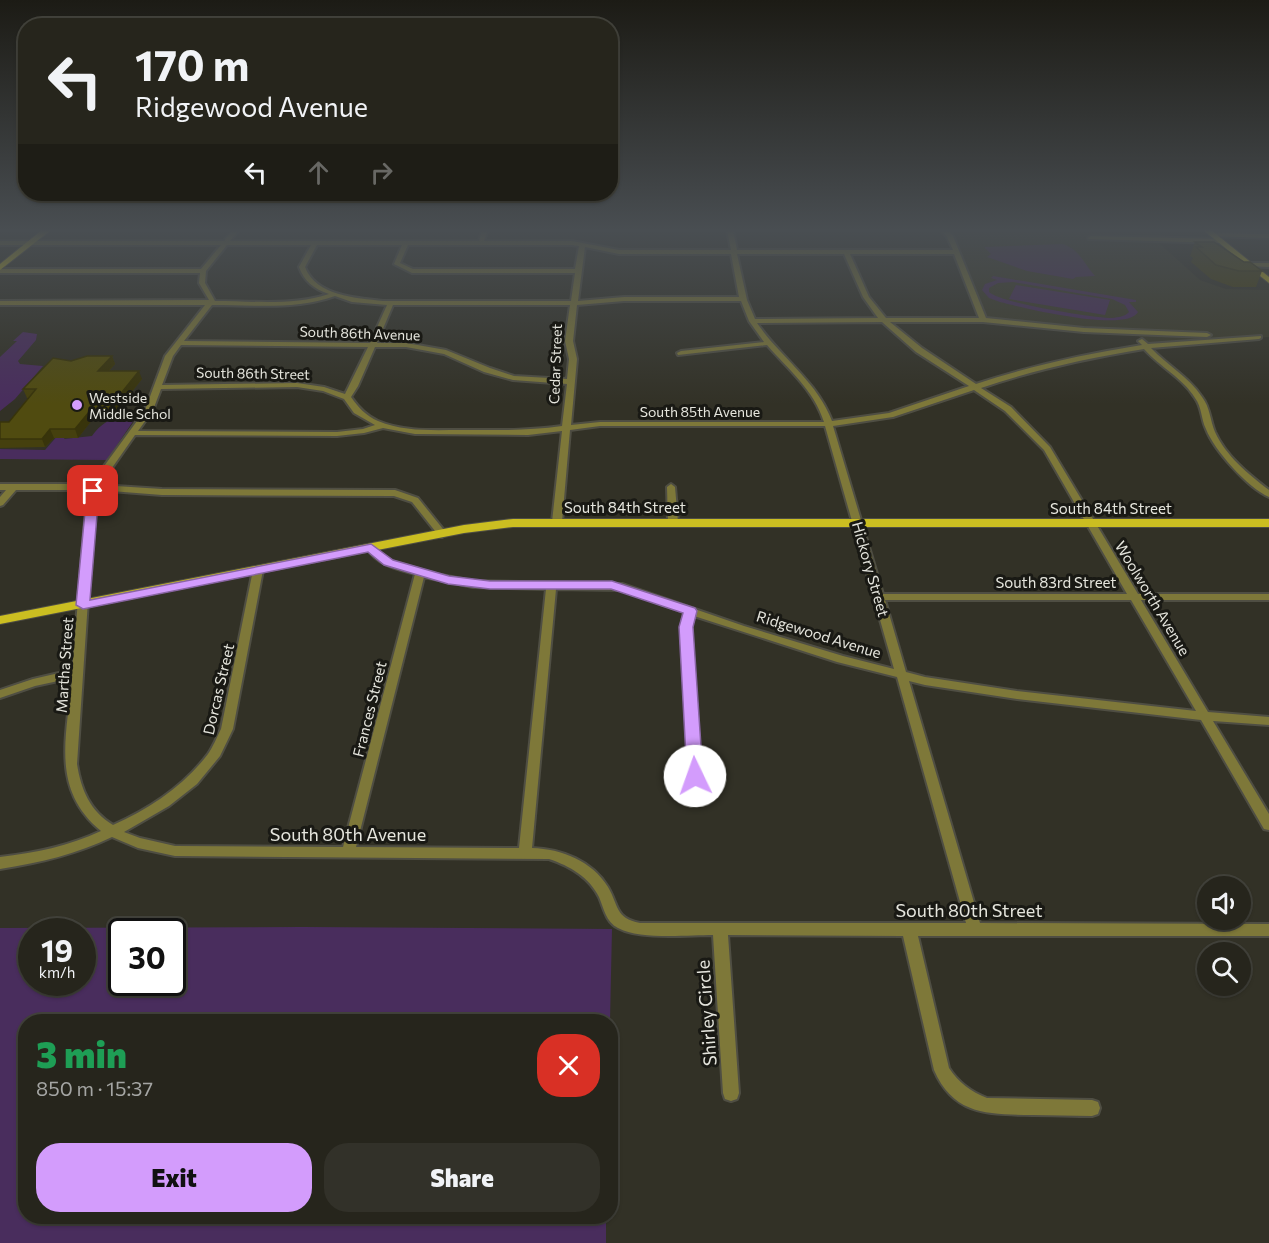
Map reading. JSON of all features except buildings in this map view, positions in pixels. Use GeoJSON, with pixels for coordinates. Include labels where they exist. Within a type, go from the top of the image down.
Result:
{"type":"FeatureCollection","features":[{"type":"Feature","properties":{"kind":"main road","name":"South 84th Street"},"geometry":{"type":"LineString","coordinates":[[442,534],[505,524],[557,522],[1269,523]]}},
{"type":"Feature","properties":{"kind":"main road"},"geometry":{"type":"LineString","coordinates":[[0,620],[442,534]]}},
{"type":"Feature","properties":{"kind":"street"},"geometry":{"type":"LineString","coordinates":[[94,487],[149,410],[164,363],[210,303],[212,298],[205,288]]}},
{"type":"Feature","properties":{"kind":"street"},"geometry":{"type":"LineString","coordinates":[[319,288],[333,295],[359,301],[391,303],[574,303],[628,299],[744,300]]}},
{"type":"Feature","properties":{"kind":"street","name":"Cedar Street"},"geometry":{"type":"LineString","coordinates":[[557,522],[573,359],[569,341],[576,288]]}},
{"type":"Feature","properties":{"kind":"street","name":"Hickory Street"},"geometry":{"type":"LineString","coordinates":[[742,288],[752,321],[813,389],[822,405],[975,929]]}},
{"type":"Feature","properties":{"kind":"street","name":"Woolworth Avenue"},"geometry":{"type":"LineString","coordinates":[[862,288],[884,321],[919,350],[978,386],[1008,409],[1037,436],[1056,462],[1269,825]]}},
{"type":"Feature","properties":{"kind":"street"},"geometry":{"type":"LineString","coordinates":[[970,288],[983,320]]}},
{"type":"Feature","properties":{"kind":"street"},"geometry":{"type":"LineString","coordinates":[[0,303],[303,303],[333,295]]}},
{"type":"Feature","properties":{"kind":"street"},"geometry":{"type":"LineString","coordinates":[[381,426],[362,416],[347,397],[391,303]]}},
{"type":"Feature","properties":{"kind":"street"},"geometry":{"type":"LineString","coordinates":[[752,321],[983,320],[1084,330],[1269,337]]}},
{"type":"Feature","properties":{"kind":"street"},"geometry":{"type":"LineString","coordinates":[[1136,332],[1151,354],[1190,386],[1205,408],[1210,429],[1221,447],[1241,470],[1269,494]]}},
{"type":"Feature","properties":{"kind":"street","name":"South 85th Avenue"},"geometry":{"type":"LineString","coordinates":[[133,434],[337,434],[364,431],[381,426],[428,433],[528,433],[600,424],[828,424],[890,415],[1059,362],[1146,347],[1259,337]]}},
{"type":"Feature","properties":{"kind":"street","name":"South 86th Avenue"},"geometry":{"type":"LineString","coordinates":[[178,343],[406,345],[436,350],[513,378],[571,382]]}},
{"type":"Feature","properties":{"kind":"street"},"geometry":{"type":"LineString","coordinates":[[681,353],[771,343]]}},
{"type":"Feature","properties":{"kind":"street","name":"South 86th Street"},"geometry":{"type":"LineString","coordinates":[[158,387],[297,386],[324,389],[347,397]]}},
{"type":"Feature","properties":{"kind":"street"},"geometry":{"type":"LineString","coordinates":[[0,487],[94,487],[162,492],[395,493],[415,500],[442,534]]}},
{"type":"Feature","properties":{"kind":"street"},"geometry":{"type":"LineString","coordinates":[[0,503],[13,487]]}},
{"type":"Feature","properties":{"kind":"street","name":"Martha Street"},"geometry":{"type":"LineString","coordinates":[[94,487],[91,497],[72,780],[77,795],[91,816],[110,832]]}},
{"type":"Feature","properties":{"kind":"street"},"geometry":{"type":"LineString","coordinates":[[671,487],[673,522]]}},
{"type":"Feature","properties":{"kind":"street","name":"Ridgewood Avenue"},"geometry":{"type":"LineString","coordinates":[[371,548],[388,563],[420,573],[473,584],[622,587],[690,611],[901,676],[1017,695],[1206,716],[1269,720]]}},
{"type":"Feature","properties":{"kind":"street","name":"Dorcas Street"},"geometry":{"type":"LineString","coordinates":[[110,832],[150,812],[181,791],[204,769],[221,744],[227,729],[258,570]]}},
{"type":"Feature","properties":{"kind":"street","name":"Frances Street"},"geometry":{"type":"LineString","coordinates":[[348,852],[420,573]]}},
{"type":"Feature","properties":{"kind":"street"},"geometry":{"type":"LineString","coordinates":[[525,852],[551,585]]}},
{"type":"Feature","properties":{"kind":"street","name":"South 83rd Street"},"geometry":{"type":"LineString","coordinates":[[879,597],[1269,597]]}},
{"type":"Feature","properties":{"kind":"street"},"geometry":{"type":"LineString","coordinates":[[690,611],[686,627],[696,797]]}},
{"type":"Feature","properties":{"kind":"street"},"geometry":{"type":"LineString","coordinates":[[0,694],[33,682],[78,673]]}},
{"type":"Feature","properties":{"kind":"street"},"geometry":{"type":"LineString","coordinates":[[0,863],[52,854],[110,832]]}},
{"type":"Feature","properties":{"kind":"street","name":"South 80th Avenue"},"geometry":{"type":"LineString","coordinates":[[110,832],[175,852],[525,852],[556,856],[584,870],[600,886],[612,915],[618,923],[639,929],[670,929]]}},
{"type":"Feature","properties":{"kind":"street","name":"South 80th Street"},"geometry":{"type":"LineString","coordinates":[[670,929],[1269,930]]}},
{"type":"Feature","properties":{"kind":"street","name":"Shirley Circle"},"geometry":{"type":"LineString","coordinates":[[720,929],[731,1093]]}},
{"type":"Feature","properties":{"kind":"street"},"geometry":{"type":"LineString","coordinates":[[909,929],[942,1070],[960,1094],[973,1102],[987,1106],[1092,1108]]}},
{"type":"Feature","properties":{"kind":"shaded area"},"geometry":{"type":"Polygon","coordinates":[[[970,288],[1269,290],[1269,337],[1146,347],[1136,332],[983,320],[970,288]]]}},
{"type":"Feature","properties":{"kind":"shaded area"},"geometry":{"type":"Polygon","coordinates":[[[989,288],[989,292],[1010,301],[1068,313],[1112,318],[1129,312],[1125,305],[1112,299],[1048,288],[1065,288],[1136,300],[1136,302],[1129,302],[1138,312],[1130,318],[1115,320],[1074,317],[1000,302],[989,298],[982,290],[989,288]]]}},
{"type":"Feature","properties":{"kind":"shaded area"},"geometry":{"type":"Polygon","coordinates":[[[1014,288],[1035,288],[1110,300],[1105,315],[1009,299],[1014,288]]]}},
{"type":"Feature","properties":{"kind":"shaded area"},"geometry":{"type":"Polygon","coordinates":[[[23,332],[37,334],[36,340],[18,361],[20,364],[43,366],[15,399],[0,411],[0,357],[23,332]]]}},
{"type":"Feature","properties":{"kind":"shaded area"},"geometry":{"type":"Polygon","coordinates":[[[138,414],[107,460],[0,459],[0,449],[45,450],[59,434],[67,434],[64,439],[92,436],[112,419],[138,414]]]}},
{"type":"Feature","properties":{"kind":"shaded area"},"geometry":{"type":"Polygon","coordinates":[[[186,927],[612,929],[610,1014],[18,1014],[18,1224],[606,1224],[606,1243],[0,1243],[0,928],[18,928],[18,996],[96,996],[96,928],[108,928],[108,996],[186,996],[186,927]]]}},
{"type":"Feature","properties":{"kind":"place","name":"Westside Middle Schol"},"geometry":{"type":"Point","coordinates":[77,405]}},
{"type":"Feature","properties":{"kind":"route"},"geometry":{"type":"LineString","coordinates":[[93,491],[83,605],[371,548],[388,563],[448,580],[490,585],[612,585],[628,588],[690,611],[686,627],[695,776]]}}]}
